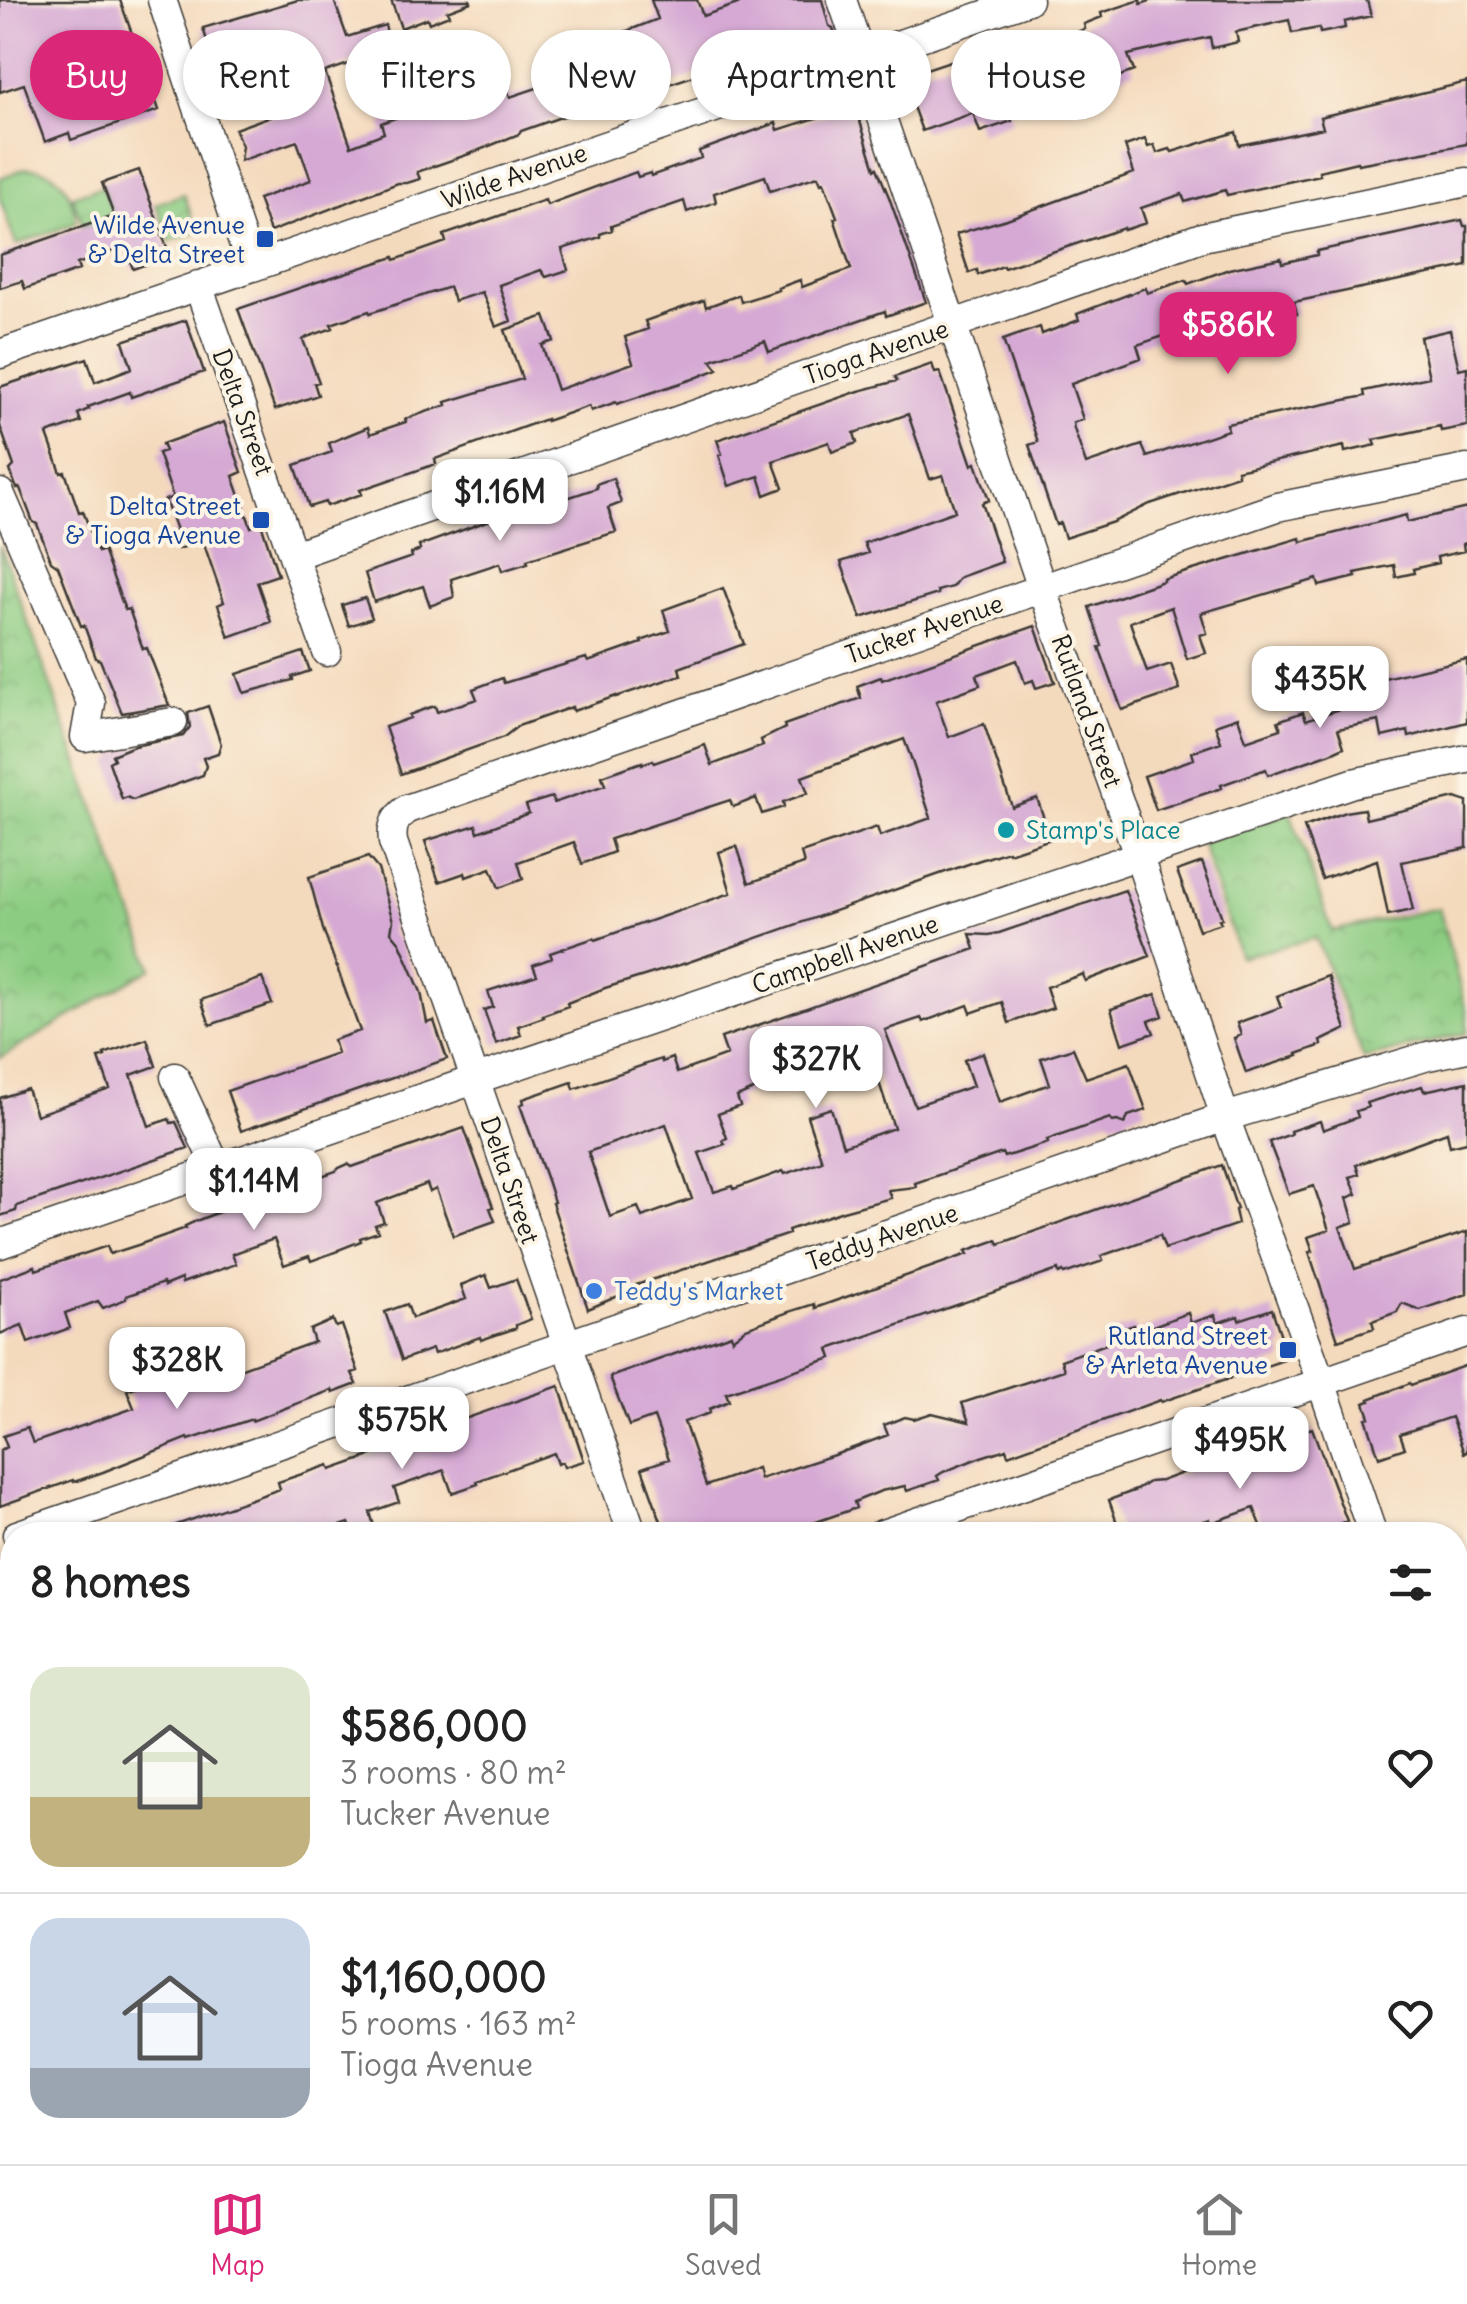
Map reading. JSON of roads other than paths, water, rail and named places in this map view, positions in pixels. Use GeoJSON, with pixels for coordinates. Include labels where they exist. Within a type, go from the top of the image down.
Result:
{"type":"FeatureCollection","features":[{"type":"Feature","properties":{"kind":"street","name":"Rutland Street"},"geometry":{"type":"LineString","coordinates":[[842,0],[853,30]]}},
{"type":"Feature","properties":{"kind":"street","name":"Wilde Avenue"},"geometry":{"type":"LineString","coordinates":[[931,33],[1028,0]]}},
{"type":"Feature","properties":{"kind":"street"},"geometry":{"type":"LineString","coordinates":[[167,1],[251,267]]}},
{"type":"Feature","properties":{"kind":"street","name":"Wilde Avenue"},"geometry":{"type":"LineString","coordinates":[[0,354],[691,115]]}},
{"type":"Feature","properties":{"kind":"street","name":"Rutland Street"},"geometry":{"type":"LineString","coordinates":[[883,120],[1225,1117],[1369,1522]]}},
{"type":"Feature","properties":{"kind":"street","name":"Tioga Avenue"},"geometry":{"type":"LineString","coordinates":[[294,555],[1202,237],[1467,182]]}},
{"type":"Feature","properties":{"kind":"street","name":"Delta Street"},"geometry":{"type":"LineString","coordinates":[[198,285],[327,652]]}},
{"type":"Feature","properties":{"kind":"street","name":"Tucker Avenue"},"geometry":{"type":"LineString","coordinates":[[393,824],[407,809],[1276,508],[1467,468]]}},
{"type":"Feature","properties":{"kind":"street"},"geometry":{"type":"LineString","coordinates":[[0,493],[91,703],[85,737],[173,722]]}},
{"type":"Feature","properties":{"kind":"street","name":"Campbell Avenue"},"geometry":{"type":"LineString","coordinates":[[0,1244],[1352,783],[1467,759]]}},
{"type":"Feature","properties":{"kind":"street","name":"Delta Street"},"geometry":{"type":"LineString","coordinates":[[393,824],[393,842],[629,1522]]}},
{"type":"Feature","properties":{"kind":"street","name":"Teddy Avenue"},"geometry":{"type":"LineString","coordinates":[[55,1522],[1225,1117],[1428,1056],[1467,1048]]}},
{"type":"Feature","properties":{"kind":"street"},"geometry":{"type":"LineString","coordinates":[[175,1077],[217,1168]]}},
{"type":"Feature","properties":{"kind":"street"},"geometry":{"type":"LineString","coordinates":[[917,1522],[1467,1332]]}},
{"type":"Feature","properties":{"kind":"place","name":"Wilde Avenue & Delta Street"},"geometry":{"type":"Point","coordinates":[265,239]}},
{"type":"Feature","properties":{"kind":"place","name":"Delta Street & Tioga Avenue"},"geometry":{"type":"Point","coordinates":[261,520]}},
{"type":"Feature","properties":{"kind":"place","name":"Stamp's Place"},"geometry":{"type":"Point","coordinates":[1006,830]}},
{"type":"Feature","properties":{"kind":"place","name":"Teddy's Market"},"geometry":{"type":"Point","coordinates":[594,1291]}},
{"type":"Feature","properties":{"kind":"place","name":"Rutland Street & Arleta Avenue"},"geometry":{"type":"Point","coordinates":[1288,1350]}}]}
